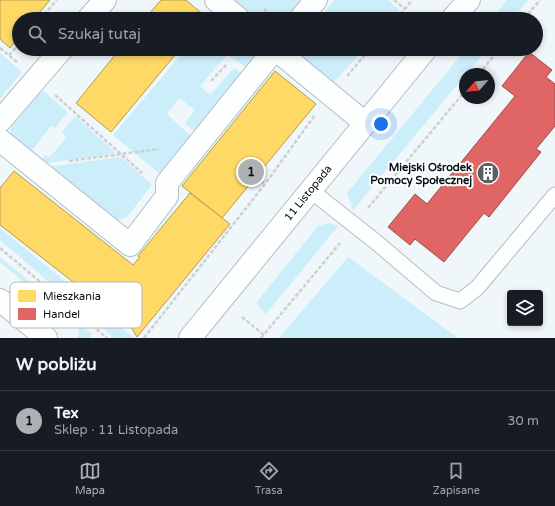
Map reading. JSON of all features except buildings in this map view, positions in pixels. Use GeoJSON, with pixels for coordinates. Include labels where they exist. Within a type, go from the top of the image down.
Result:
{"type":"FeatureCollection","features":[{"type":"Feature","properties":{"kind":"street"},"geometry":{"type":"LineString","coordinates":[[94,12],[105,0]]}},
{"type":"Feature","properties":{"kind":"street"},"geometry":{"type":"LineString","coordinates":[[216,0],[231,12]]}},
{"type":"Feature","properties":{"kind":"street"},"geometry":{"type":"LineString","coordinates":[[306,12],[316,0]]}},
{"type":"Feature","properties":{"kind":"street"},"geometry":{"type":"LineString","coordinates":[[458,12],[469,0]]}},
{"type":"Feature","properties":{"kind":"street"},"geometry":{"type":"LineString","coordinates":[[0,121],[56,56]]}},
{"type":"Feature","properties":{"kind":"street"},"geometry":{"type":"LineString","coordinates":[[0,140],[130,245],[167,196],[167,183],[269,56]]}},
{"type":"Feature","properties":{"kind":"street"},"geometry":{"type":"LineString","coordinates":[[284,56],[365,123]]}},
{"type":"Feature","properties":{"kind":"street","name":"11 Listopada"},"geometry":{"type":"LineString","coordinates":[[190,338],[420,56]]}},
{"type":"Feature","properties":{"kind":"street"},"geometry":{"type":"LineString","coordinates":[[0,300],[10,308]]}},
{"type":"Feature","properties":{"kind":"street"},"geometry":{"type":"LineString","coordinates":[[34,328],[46,338]]}},
{"type":"Feature","properties":{"kind":"lane"},"geometry":{"type":"LineString","coordinates":[[310,190],[436,292],[460,300],[477,288],[555,195]]}},
{"type":"Feature","properties":{"kind":"path"},"geometry":{"type":"LineString","coordinates":[[46,12],[57,0]]}},
{"type":"Feature","properties":{"kind":"path"},"geometry":{"type":"LineString","coordinates":[[394,0],[406,9]]}},
{"type":"Feature","properties":{"kind":"path"},"geometry":{"type":"LineString","coordinates":[[403,12],[412,0]]}},
{"type":"Feature","properties":{"kind":"path"},"geometry":{"type":"LineString","coordinates":[[530,12],[540,0]]}},
{"type":"Feature","properties":{"kind":"path"},"geometry":{"type":"LineString","coordinates":[[9,55],[12,52]]}},
{"type":"Feature","properties":{"kind":"path"},"geometry":{"type":"LineString","coordinates":[[144,338],[265,184],[310,124],[330,94],[364,56]]}},
{"type":"Feature","properties":{"kind":"path"},"geometry":{"type":"LineString","coordinates":[[484,68],[493,56]]}},
{"type":"Feature","properties":{"kind":"path"},"geometry":{"type":"LineString","coordinates":[[37,78],[167,196]]}},
{"type":"Feature","properties":{"kind":"path"},"geometry":{"type":"LineString","coordinates":[[33,166],[197,144]]}},
{"type":"Feature","properties":{"kind":"path"},"geometry":{"type":"LineString","coordinates":[[256,176],[265,184]]}},
{"type":"Feature","properties":{"kind":"path"},"geometry":{"type":"LineString","coordinates":[[0,248],[40,282]]}},
{"type":"Feature","properties":{"kind":"path"},"geometry":{"type":"LineString","coordinates":[[243,318],[264,334]]}},
{"type":"Feature","properties":{"kind":"path"},"geometry":{"type":"LineString","coordinates":[[95,328],[107,338]]}},
{"type":"Feature","properties":{"kind":"shaded area"},"geometry":{"type":"Polygon","coordinates":[[[231,0],[304,0],[295,12],[246,12],[231,0]]]}},
{"type":"Feature","properties":{"kind":"shaded area"},"geometry":{"type":"Polygon","coordinates":[[[334,0],[388,0],[399,10],[397,12],[325,12],[334,0]]]}},
{"type":"Feature","properties":{"kind":"shaded area"},"geometry":{"type":"Polygon","coordinates":[[[507,0],[528,0],[518,12],[497,12],[507,0]]]}},
{"type":"Feature","properties":{"kind":"shaded area"},"geometry":{"type":"Polygon","coordinates":[[[0,53],[22,72],[0,99],[0,53]]]}},
{"type":"Feature","properties":{"kind":"shaded area"},"geometry":{"type":"Polygon","coordinates":[[[180,56],[226,56],[200,86],[210,95],[234,68],[244,76],[195,132],[185,123],[195,110],[179,98],[167,114],[192,137],[161,175],[113,135],[180,56]]]}},
{"type":"Feature","properties":{"kind":"shaded area"},"geometry":{"type":"Polygon","coordinates":[[[229,56],[258,56],[248,68],[229,56]]]}},
{"type":"Feature","properties":{"kind":"shaded area"},"geometry":{"type":"Polygon","coordinates":[[[298,56],[358,56],[334,82],[298,56]]]}},
{"type":"Feature","properties":{"kind":"shaded area"},"geometry":{"type":"Polygon","coordinates":[[[460,56],[481,56],[471,68],[459,68],[459,83],[353,210],[347,193],[460,56]]]}},
{"type":"Feature","properties":{"kind":"shaded area"},"geometry":{"type":"Polygon","coordinates":[[[42,90],[68,112],[55,128],[51,126],[30,153],[10,135],[11,127],[42,90]]]}},
{"type":"Feature","properties":{"kind":"shaded area"},"geometry":{"type":"Polygon","coordinates":[[[75,116],[116,153],[42,164],[40,161],[45,155],[50,157],[66,138],[62,132],[75,116]]]}},
{"type":"Feature","properties":{"kind":"shaded area"},"geometry":{"type":"Polygon","coordinates":[[[121,157],[152,185],[127,217],[117,221],[46,167],[121,157]]]}},
{"type":"Feature","properties":{"kind":"shaded area"},"geometry":{"type":"Polygon","coordinates":[[[329,223],[338,226],[266,314],[256,303],[318,226],[329,223]]]}},
{"type":"Feature","properties":{"kind":"shaded area"},"geometry":{"type":"Polygon","coordinates":[[[0,228],[66,282],[49,282],[0,240],[0,228]]]}},
{"type":"Feature","properties":{"kind":"shaded area"},"geometry":{"type":"Polygon","coordinates":[[[0,257],[30,282],[24,282],[0,262],[0,257]]]}},
{"type":"Feature","properties":{"kind":"shaded area"},"geometry":{"type":"Polygon","coordinates":[[[348,257],[458,338],[279,338],[348,257]]]}},
{"type":"Feature","properties":{"kind":"shaded area"},"geometry":{"type":"Polygon","coordinates":[[[78,328],[85,328],[92,334],[89,338],[78,338],[78,328]]]}},
{"type":"Feature","properties":{"kind":"shaded area"},"geometry":{"type":"Polygon","coordinates":[[[102,328],[122,328],[134,338],[114,338],[102,328]]]}},
{"type":"Feature","properties":{"kind":"place","name":"Tex"},"geometry":{"type":"Point","coordinates":[251,172]}},
{"type":"Feature","properties":{"kind":"place","name":"Miejski Ośrodek Pomocy Społecznej"},"geometry":{"type":"Point","coordinates":[488,173]}}]}
